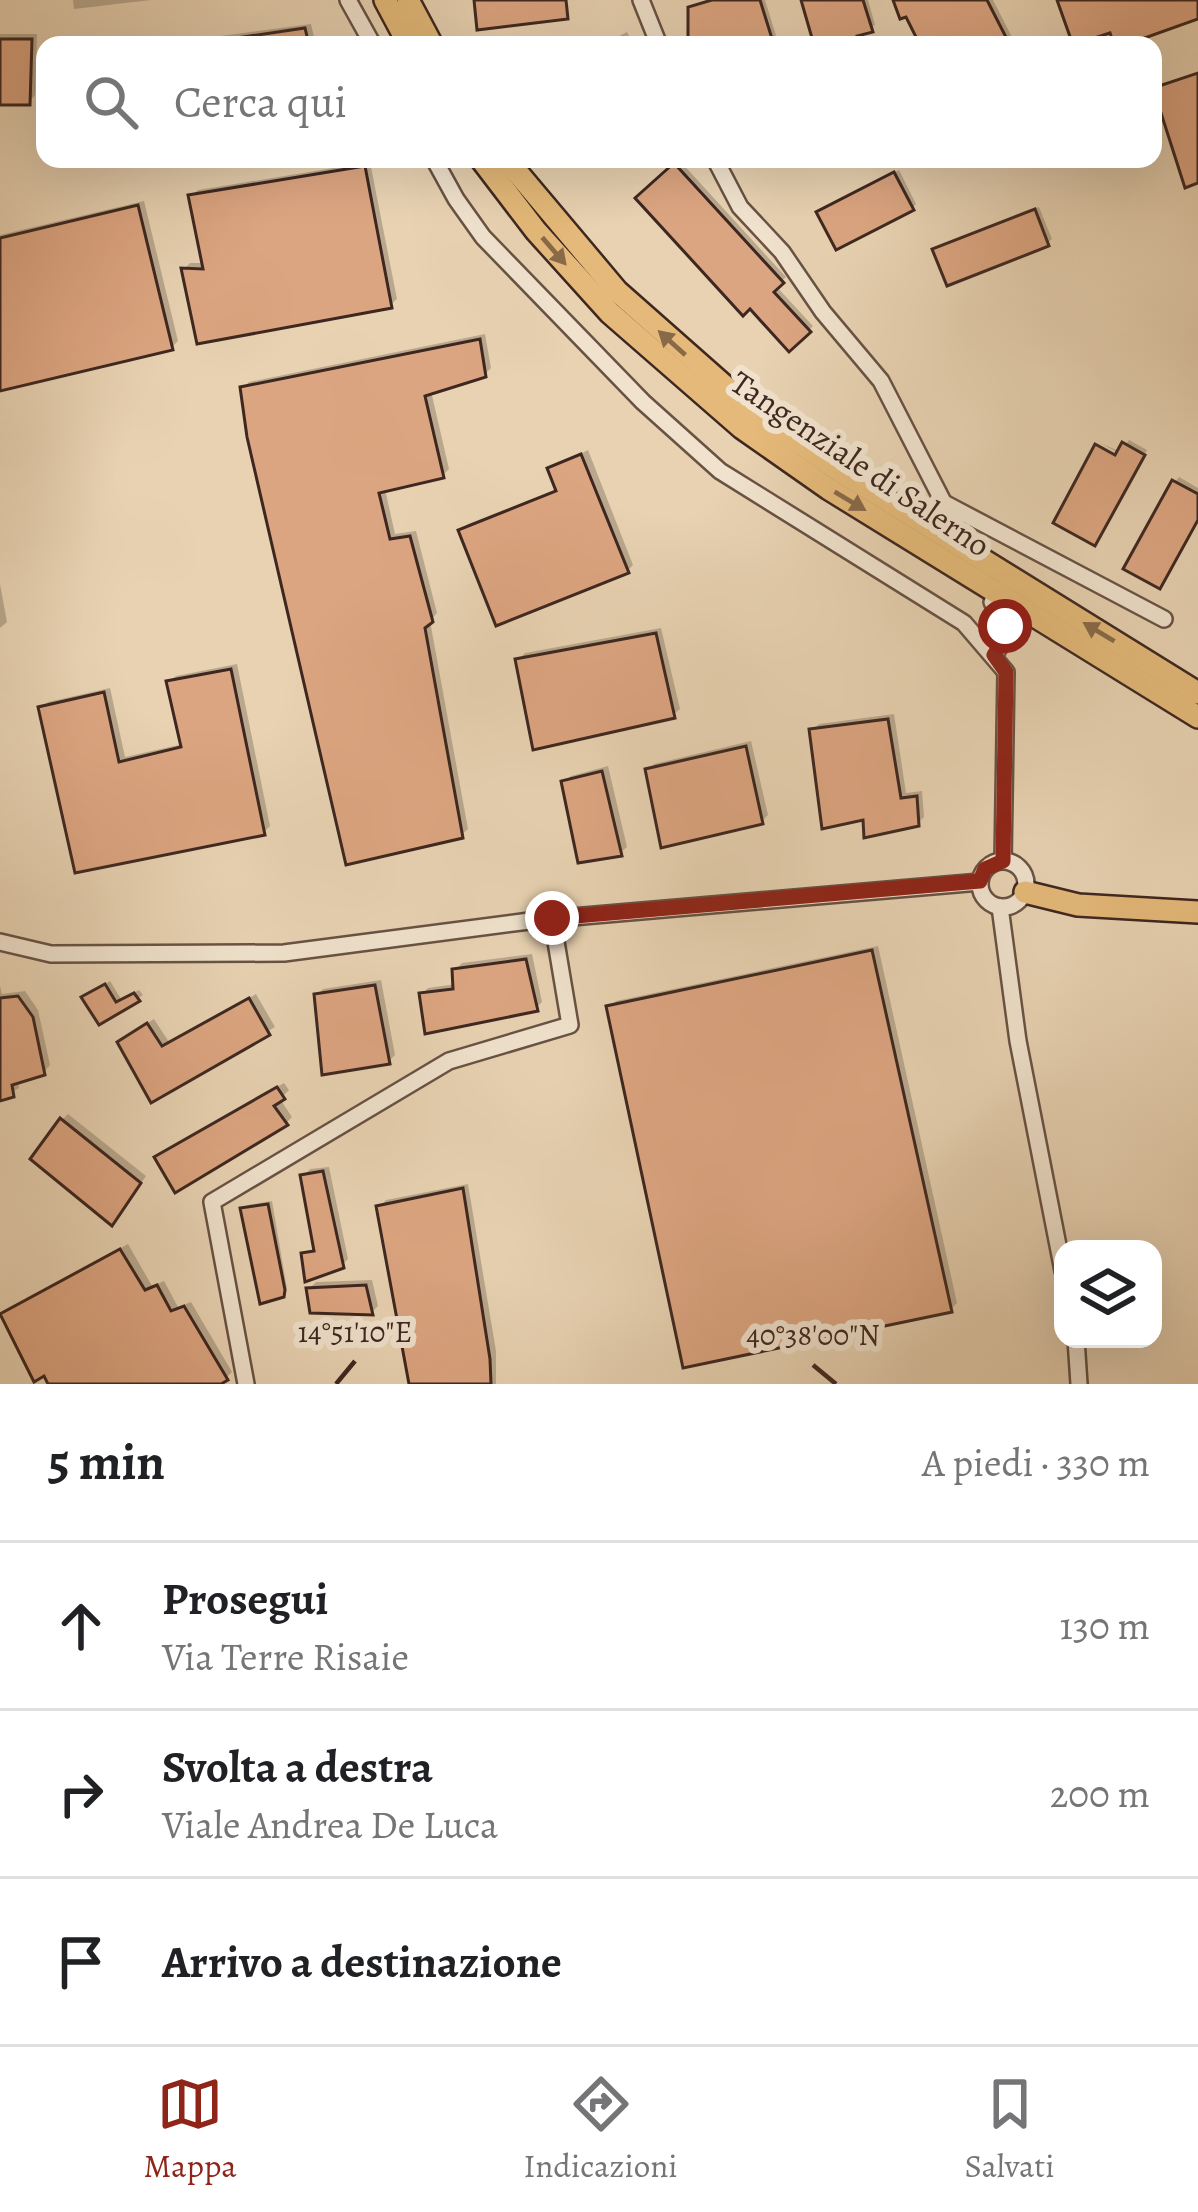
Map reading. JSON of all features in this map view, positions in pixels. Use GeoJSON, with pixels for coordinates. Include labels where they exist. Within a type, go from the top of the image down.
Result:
{"type":"FeatureCollection","features":[{"type":"Feature","properties":{"kind":"highway"},"geometry":{"type":"LineString","coordinates":[[385,0],[404,36]]}},
{"type":"Feature","properties":{"kind":"highway"},"geometry":{"type":"LineString","coordinates":[[408,0],[428,36]]}},
{"type":"Feature","properties":{"kind":"highway","name":"Tangenziale di Salerno"},"geometry":{"type":"LineString","coordinates":[[488,168],[536,231],[610,313],[742,428],[829,489],[1198,717]]}},
{"type":"Feature","properties":{"kind":"highway","name":"Tangenziale di Salerno"},"geometry":{"type":"LineString","coordinates":[[513,168],[617,291],[754,412],[841,472],[1198,693]]}},
{"type":"Feature","properties":{"kind":"highway"},"geometry":{"type":"LineString","coordinates":[[1024,892],[1078,905],[1198,913]]}},
{"type":"Feature","properties":{"kind":"street"},"geometry":{"type":"LineString","coordinates":[[348,0],[368,36]]}},
{"type":"Feature","properties":{"kind":"street"},"geometry":{"type":"LineString","coordinates":[[641,0],[655,36]]}},
{"type":"Feature","properties":{"kind":"street"},"geometry":{"type":"LineString","coordinates":[[439,168],[483,237],[643,402],[720,471],[964,622],[994,655],[1006,672],[1003,861]]}},
{"type":"Feature","properties":{"kind":"street"},"geometry":{"type":"LineString","coordinates":[[720,168],[740,207],[782,253],[881,382],[954,524]]}},
{"type":"Feature","properties":{"kind":"street"},"geometry":{"type":"LineString","coordinates":[[944,503],[1164,619]]}},
{"type":"Feature","properties":{"kind":"street"},"geometry":{"type":"LineString","coordinates":[[992,602],[1005,626],[1005,638],[994,655]]}},
{"type":"Feature","properties":{"kind":"street"},"geometry":{"type":"LineString","coordinates":[[1003,861],[1022,871],[1024,892],[1015,904],[1000,907],[982,896],[980,881],[985,869],[1003,861]]}},
{"type":"Feature","properties":{"kind":"street"},"geometry":{"type":"LineString","coordinates":[[0,942],[51,954],[284,953],[552,918],[980,881]]}},
{"type":"Feature","properties":{"kind":"street"},"geometry":{"type":"LineString","coordinates":[[1000,907],[1018,1041],[1057,1240]]}},
{"type":"Feature","properties":{"kind":"street"},"geometry":{"type":"LineString","coordinates":[[247,1384],[212,1202],[449,1061],[570,1025],[552,918]]}},
{"type":"Feature","properties":{"kind":"street"},"geometry":{"type":"LineString","coordinates":[[1077,1348],[1079,1384]]}},
{"type":"Feature","properties":{"kind":"building"},"geometry":{"type":"Polygon","coordinates":[[[474,0],[566,0],[568,19],[477,30],[474,0]]]}},
{"type":"Feature","properties":{"kind":"building"},"geometry":{"type":"Polygon","coordinates":[[[712,0],[760,0],[771,36],[688,36],[688,7],[712,0]]]}},
{"type":"Feature","properties":{"kind":"building"},"geometry":{"type":"Polygon","coordinates":[[[801,0],[863,0],[873,32],[811,36],[801,0]]]}},
{"type":"Feature","properties":{"kind":"building"},"geometry":{"type":"Polygon","coordinates":[[[893,0],[987,0],[1005,36],[916,36],[906,17],[900,19],[893,0]]]}},
{"type":"Feature","properties":{"kind":"building"},"geometry":{"type":"Polygon","coordinates":[[[1057,0],[1198,0],[1198,19],[1150,36],[1070,36],[1057,0]]]}},
{"type":"Feature","properties":{"kind":"building"},"geometry":{"type":"Polygon","coordinates":[[[305,28],[307,36],[250,36],[305,28]]]}},
{"type":"Feature","properties":{"kind":"building"},"geometry":{"type":"Polygon","coordinates":[[[0,39],[32,39],[30,105],[0,105],[0,39]]]}},
{"type":"Feature","properties":{"kind":"building"},"geometry":{"type":"Polygon","coordinates":[[[1198,73],[1198,183],[1185,188],[1162,116],[1162,85],[1198,73]]]}},
{"type":"Feature","properties":{"kind":"building"},"geometry":{"type":"Polygon","coordinates":[[[365,168],[392,308],[197,344],[181,268],[203,269],[188,195],[365,168]]]}},
{"type":"Feature","properties":{"kind":"building"},"geometry":{"type":"Polygon","coordinates":[[[668,168],[679,168],[784,283],[774,292],[811,332],[789,352],[750,309],[743,316],[635,198],[668,168]]]}},
{"type":"Feature","properties":{"kind":"building"},"geometry":{"type":"Polygon","coordinates":[[[894,172],[914,210],[836,250],[816,212],[894,172]]]}},
{"type":"Feature","properties":{"kind":"building"},"geometry":{"type":"Polygon","coordinates":[[[138,205],[173,350],[0,391],[0,238],[138,205]]]}},
{"type":"Feature","properties":{"kind":"building"},"geometry":{"type":"Polygon","coordinates":[[[1035,209],[1049,246],[947,286],[932,249],[1035,209]]]}},
{"type":"Feature","properties":{"kind":"building"},"geometry":{"type":"Polygon","coordinates":[[[480,339],[486,377],[425,396],[444,478],[379,493],[390,539],[410,536],[433,622],[425,628],[463,838],[346,865],[247,437],[240,387],[480,339]]]}},
{"type":"Feature","properties":{"kind":"building"},"geometry":{"type":"Polygon","coordinates":[[[1122,442],[1145,455],[1095,546],[1053,523],[1095,444],[1115,455],[1122,442]]]}},
{"type":"Feature","properties":{"kind":"building"},"geometry":{"type":"Polygon","coordinates":[[[581,454],[629,573],[496,626],[458,530],[556,491],[547,468],[581,454]]]}},
{"type":"Feature","properties":{"kind":"building"},"geometry":{"type":"Polygon","coordinates":[[[1172,480],[1198,494],[1198,520],[1160,589],[1123,569],[1172,480]]]}},
{"type":"Feature","properties":{"kind":"building"},"geometry":{"type":"Polygon","coordinates":[[[656,633],[675,718],[533,750],[515,659],[656,633]]]}},
{"type":"Feature","properties":{"kind":"building"},"geometry":{"type":"Polygon","coordinates":[[[231,669],[265,835],[75,873],[38,707],[104,692],[119,762],[181,747],[166,681],[231,669]]]}},
{"type":"Feature","properties":{"kind":"building"},"geometry":{"type":"Polygon","coordinates":[[[888,719],[901,798],[917,796],[919,826],[864,838],[863,820],[822,829],[809,729],[888,719]]]}},
{"type":"Feature","properties":{"kind":"building"},"geometry":{"type":"Polygon","coordinates":[[[746,746],[763,824],[661,848],[645,769],[746,746]]]}},
{"type":"Feature","properties":{"kind":"building"},"geometry":{"type":"Polygon","coordinates":[[[602,771],[622,856],[578,863],[561,781],[602,771]]]}},
{"type":"Feature","properties":{"kind":"building"},"geometry":{"type":"Polygon","coordinates":[[[872,950],[952,1312],[683,1368],[606,1006],[872,950]]]}},
{"type":"Feature","properties":{"kind":"building"},"geometry":{"type":"Polygon","coordinates":[[[526,959],[538,1011],[425,1034],[419,993],[453,989],[452,969],[526,959]]]}},
{"type":"Feature","properties":{"kind":"building"},"geometry":{"type":"Polygon","coordinates":[[[105,984],[116,1002],[134,993],[140,1001],[99,1025],[81,997],[105,984]]]}},
{"type":"Feature","properties":{"kind":"building"},"geometry":{"type":"Polygon","coordinates":[[[375,985],[390,1064],[322,1075],[314,994],[375,985]]]}},
{"type":"Feature","properties":{"kind":"building"},"geometry":{"type":"Polygon","coordinates":[[[18,996],[33,1017],[45,1075],[12,1085],[14,1097],[0,1101],[0,998],[18,996]]]}},
{"type":"Feature","properties":{"kind":"building"},"geometry":{"type":"Polygon","coordinates":[[[249,998],[270,1035],[151,1103],[117,1042],[147,1023],[162,1046],[249,998]]]}},
{"type":"Feature","properties":{"kind":"building"},"geometry":{"type":"Polygon","coordinates":[[[277,1087],[285,1099],[274,1106],[288,1125],[175,1193],[154,1157],[277,1087]]]}},
{"type":"Feature","properties":{"kind":"building"},"geometry":{"type":"Polygon","coordinates":[[[60,1118],[141,1183],[112,1226],[30,1159],[60,1118]]]}},
{"type":"Feature","properties":{"kind":"building"},"geometry":{"type":"Polygon","coordinates":[[[323,1171],[344,1268],[305,1282],[301,1253],[314,1251],[300,1175],[323,1171]]]}},
{"type":"Feature","properties":{"kind":"building"},"geometry":{"type":"Polygon","coordinates":[[[463,1188],[491,1384],[409,1384],[376,1206],[463,1188]]]}},
{"type":"Feature","properties":{"kind":"building"},"geometry":{"type":"Polygon","coordinates":[[[268,1204],[285,1290],[284,1297],[260,1304],[240,1208],[268,1204]]]}},
{"type":"Feature","properties":{"kind":"building"},"geometry":{"type":"Polygon","coordinates":[[[120,1249],[145,1290],[157,1285],[171,1311],[184,1306],[228,1380],[221,1384],[48,1384],[44,1376],[34,1382],[0,1314],[120,1249]]]}},
{"type":"Feature","properties":{"kind":"building"},"geometry":{"type":"Polygon","coordinates":[[[366,1285],[373,1315],[310,1313],[306,1288],[366,1285]]]}},
{"type":"Feature","properties":{"kind":"route"},"geometry":{"type":"LineString","coordinates":[[552,918],[980,881],[985,869],[1003,861],[1006,672],[994,655],[1005,638],[1005,626]]}}]}
